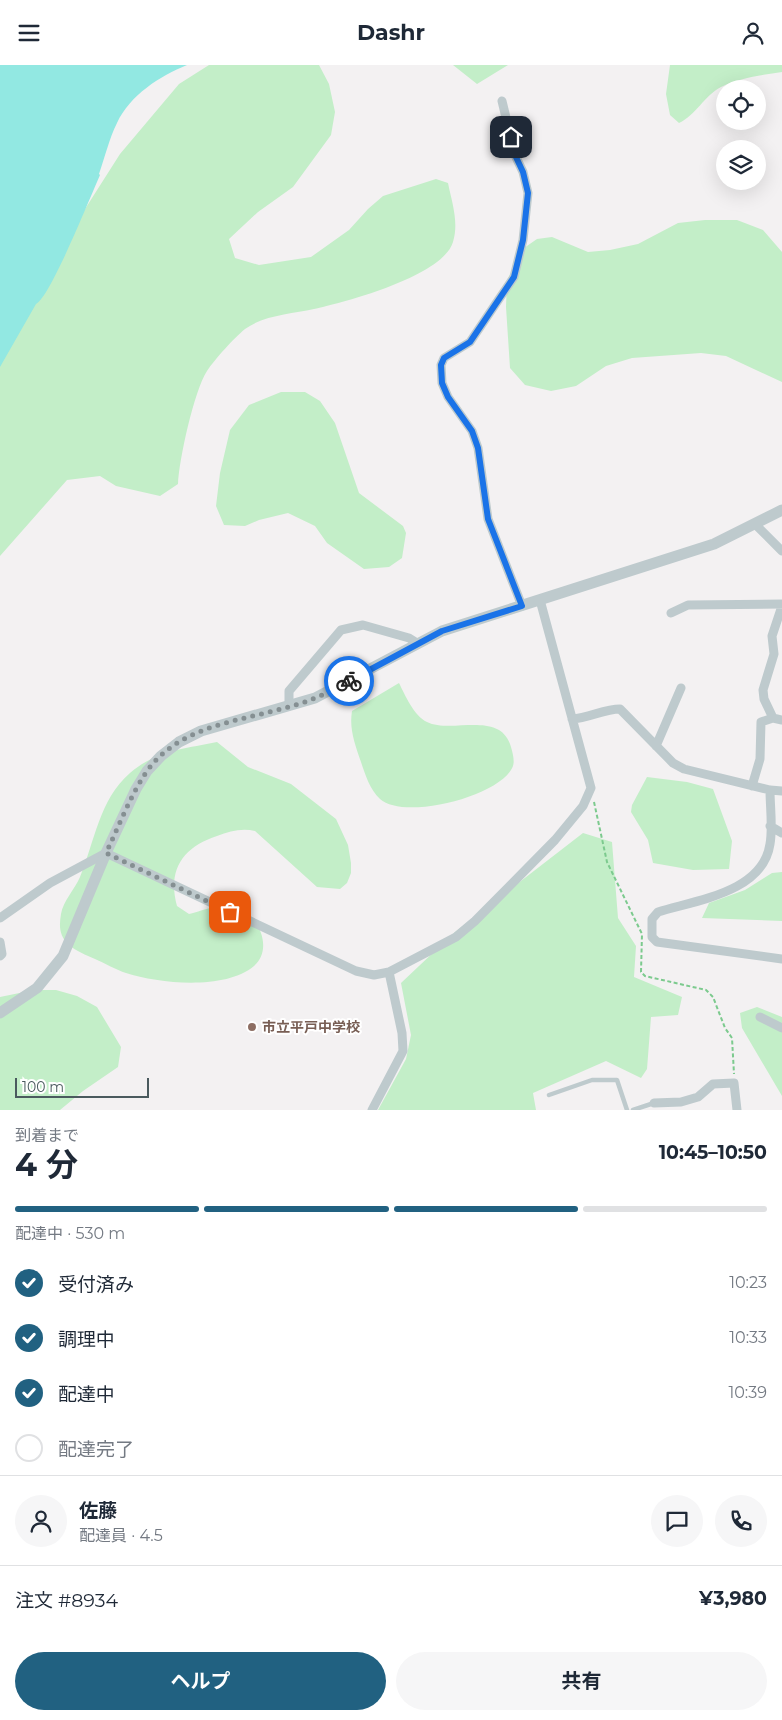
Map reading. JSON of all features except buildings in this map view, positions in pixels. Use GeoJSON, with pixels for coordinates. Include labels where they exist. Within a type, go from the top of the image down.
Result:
{"type":"FeatureCollection","features":[{"type":"Feature","properties":{"kind":"street"},"geometry":{"type":"LineString","coordinates":[[502,101],[515,155],[523,172],[528,193],[523,240],[514,277],[500,299],[470,342],[444,358],[441,365],[442,383],[448,397],[472,431],[478,448],[488,519],[522,606]]}},
{"type":"Feature","properties":{"kind":"street"},"geometry":{"type":"LineString","coordinates":[[0,1013],[37,988],[63,956],[106,853],[136,789],[147,771],[179,741],[201,731],[315,698],[442,631],[540,601],[714,543],[782,510]]}},
{"type":"Feature","properties":{"kind":"street"},"geometry":{"type":"LineString","coordinates":[[755,524],[782,551]]}},
{"type":"Feature","properties":{"kind":"street"},"geometry":{"type":"LineString","coordinates":[[106,853],[356,971],[374,975],[389,973],[456,937],[555,840],[583,806],[591,788],[540,601]]}},
{"type":"Feature","properties":{"kind":"street"},"geometry":{"type":"LineString","coordinates":[[671,613],[688,605],[782,605],[772,636],[774,654],[763,690],[764,699],[777,719],[761,722],[760,759],[752,786]]}},
{"type":"Feature","properties":{"kind":"street"},"geometry":{"type":"LineString","coordinates":[[288,706],[290,691],[341,630],[363,625],[409,638],[417,643]]}},
{"type":"Feature","properties":{"kind":"street"},"geometry":{"type":"LineString","coordinates":[[656,746],[681,688]]}},
{"type":"Feature","properties":{"kind":"street"},"geometry":{"type":"LineString","coordinates":[[572,719],[586,718],[609,709],[620,709],[672,763],[684,769],[752,786],[782,791]]}},
{"type":"Feature","properties":{"kind":"street"},"geometry":{"type":"LineString","coordinates":[[770,790],[771,843],[761,868],[729,890],[658,911],[652,919],[652,937],[657,942],[782,959]]}},
{"type":"Feature","properties":{"kind":"street"},"geometry":{"type":"LineString","coordinates":[[770,826],[782,833]]}},
{"type":"Feature","properties":{"kind":"street"},"geometry":{"type":"LineString","coordinates":[[0,918],[50,883],[106,853]]}},
{"type":"Feature","properties":{"kind":"street"},"geometry":{"type":"LineString","coordinates":[[0,942],[2,954],[0,956]]}},
{"type":"Feature","properties":{"kind":"street"},"geometry":{"type":"LineString","coordinates":[[372,1110],[403,1051],[402,1033],[389,973]]}},
{"type":"Feature","properties":{"kind":"street"},"geometry":{"type":"LineString","coordinates":[[760,1017],[782,1028]]}},
{"type":"Feature","properties":{"kind":"street"},"geometry":{"type":"LineString","coordinates":[[654,1103],[681,1102],[698,1097],[713,1084],[734,1083],[737,1110]]}},
{"type":"Feature","properties":{"kind":"lane"},"geometry":{"type":"LineString","coordinates":[[549,1095],[592,1080],[617,1080],[627,1110]]}},
{"type":"Feature","properties":{"kind":"lane"},"geometry":{"type":"LineString","coordinates":[[633,1110],[654,1103]]}},
{"type":"Feature","properties":{"kind":"path"},"geometry":{"type":"LineString","coordinates":[[591,788],[607,861],[642,934],[641,972],[645,977],[706,990],[713,997],[724,1029],[732,1038],[734,1083]]}},
{"type":"Feature","properties":{"kind":"green space"},"geometry":{"type":"Polygon","coordinates":[[[209,65],[319,65],[329,84],[335,112],[331,135],[293,187],[258,212],[229,239],[235,258],[259,265],[311,257],[349,230],[383,196],[436,179],[448,183],[455,220],[453,242],[445,254],[432,266],[392,286],[329,306],[269,318],[245,329],[215,361],[202,381],[188,426],[178,484],[160,496],[116,486],[100,476],[67,480],[0,556],[0,357],[71,231],[120,154],[179,84],[209,65]]]}},
{"type":"Feature","properties":{"kind":"green space"},"geometry":{"type":"Polygon","coordinates":[[[453,65],[508,65],[477,84],[453,65]]]}},
{"type":"Feature","properties":{"kind":"green space"},"geometry":{"type":"Polygon","coordinates":[[[670,65],[782,65],[782,72],[740,80],[716,80],[716,90],[685,120],[679,123],[670,115],[666,94],[670,65]]]}},
{"type":"Feature","properties":{"kind":"green space"},"geometry":{"type":"Polygon","coordinates":[[[705,220],[737,220],[763,230],[782,252],[782,382],[726,356],[701,353],[632,358],[606,366],[576,386],[551,391],[525,385],[510,368],[506,307],[507,280],[524,248],[537,239],[552,237],[588,252],[610,250],[638,244],[678,223],[705,220]]]}},
{"type":"Feature","properties":{"kind":"green space"},"geometry":{"type":"Polygon","coordinates":[[[281,392],[305,392],[320,401],[335,423],[359,493],[403,526],[406,533],[402,558],[389,567],[364,569],[327,543],[315,526],[288,513],[259,520],[245,526],[224,525],[216,506],[220,473],[230,430],[249,405],[281,392]]]}},
{"type":"Feature","properties":{"kind":"green space"},"geometry":{"type":"Polygon","coordinates":[[[399,683],[414,710],[427,722],[448,726],[485,726],[495,728],[504,734],[510,744],[514,761],[513,766],[505,777],[491,787],[472,795],[430,806],[409,807],[392,805],[380,799],[373,791],[364,772],[352,730],[352,711],[399,683]]]}},
{"type":"Feature","properties":{"kind":"green space"},"geometry":{"type":"Polygon","coordinates":[[[217,742],[248,767],[291,784],[336,819],[348,845],[351,873],[347,883],[340,889],[317,887],[255,831],[231,831],[205,841],[187,853],[176,871],[174,893],[177,906],[189,914],[214,907],[230,906],[248,914],[260,930],[263,940],[260,958],[254,966],[242,974],[227,979],[210,982],[174,982],[126,973],[72,947],[63,938],[61,931],[62,909],[80,877],[99,822],[111,796],[130,773],[150,759],[171,751],[217,742]]]}},
{"type":"Feature","properties":{"kind":"green space"},"geometry":{"type":"Polygon","coordinates":[[[647,777],[687,782],[713,789],[732,841],[729,869],[693,870],[653,863],[648,840],[631,812],[632,805],[647,777]]]}},
{"type":"Feature","properties":{"kind":"green space"},"geometry":{"type":"Polygon","coordinates":[[[583,833],[612,842],[618,918],[636,946],[634,977],[682,997],[678,1015],[651,1017],[647,1069],[641,1078],[606,1061],[533,1093],[536,1110],[378,1110],[406,1059],[411,1035],[401,983],[455,932],[583,833]]]}},
{"type":"Feature","properties":{"kind":"green space"},"geometry":{"type":"Polygon","coordinates":[[[782,872],[782,921],[702,918],[709,903],[745,890],[772,873],[782,872]]]}},
{"type":"Feature","properties":{"kind":"green space"},"geometry":{"type":"Polygon","coordinates":[[[34,990],[56,990],[77,996],[97,1007],[121,1047],[118,1067],[83,1091],[60,1110],[0,1110],[0,997],[34,990]]]}},
{"type":"Feature","properties":{"kind":"green space"},"geometry":{"type":"Polygon","coordinates":[[[757,1007],[782,1017],[782,1096],[742,1028],[740,1013],[757,1007]]]}},
{"type":"Feature","properties":{"kind":"water"},"geometry":{"type":"Polygon","coordinates":[[[0,65],[187,65],[156,81],[138,95],[123,113],[112,135],[100,175],[60,266],[0,367],[0,65]]]}},
{"type":"Feature","properties":{"kind":"way so far"},"geometry":{"type":"LineString","coordinates":[[230,912],[180,890],[106,853],[136,789],[147,771],[179,741],[201,731],[315,698],[349,681]]}},
{"type":"Feature","properties":{"kind":"place","name":"市立平戸中学校"},"geometry":{"type":"Point","coordinates":[252,1027]}},
{"type":"Feature","properties":{"kind":"route"},"geometry":{"type":"LineString","coordinates":[[349,681],[442,631],[522,606],[488,519],[478,448],[472,431],[448,397],[442,383],[441,365],[444,358],[470,342],[514,277],[523,240],[528,193],[511,137]]}}]}
